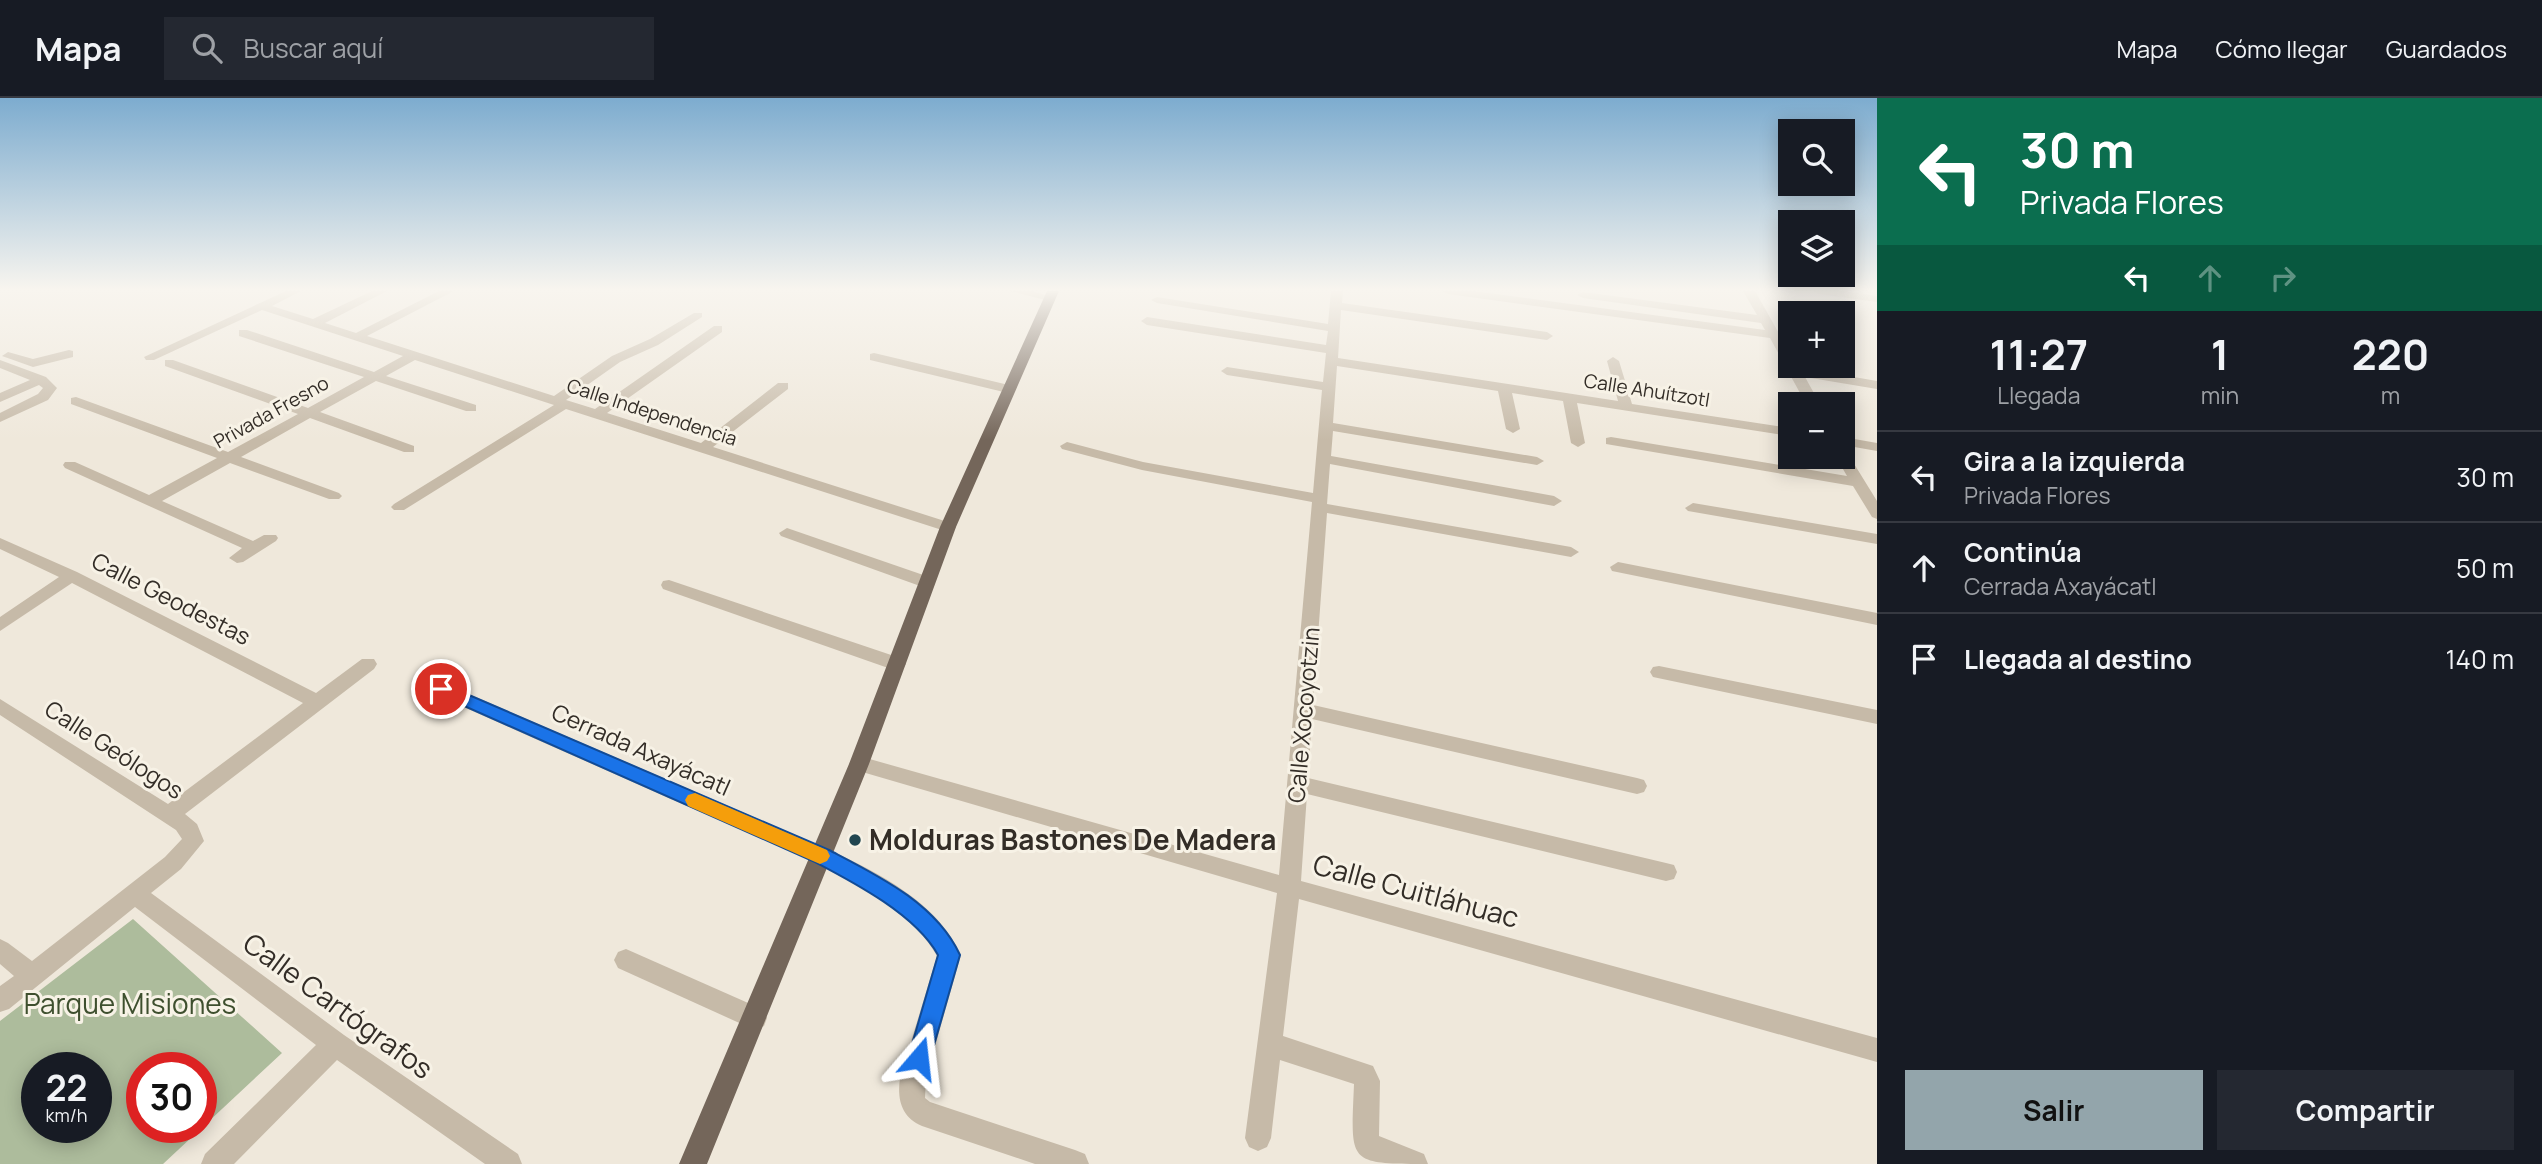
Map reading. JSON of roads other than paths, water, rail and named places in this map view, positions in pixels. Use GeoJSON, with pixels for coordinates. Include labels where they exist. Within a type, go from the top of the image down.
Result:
{"type":"FeatureCollection","features":[{"type":"Feature","properties":{"kind":"main road"},"geometry":{"type":"LineString","coordinates":[[694,1163],[859,764],[948,527],[1030,341]]}},
{"type":"Feature","properties":{"kind":"street"},"geometry":{"type":"LineString","coordinates":[[199,341],[164,361],[308,414],[414,446],[393,460]]}},
{"type":"Feature","properties":{"kind":"street"},"geometry":{"type":"LineString","coordinates":[[267,341],[471,408]]}},
{"type":"Feature","properties":{"kind":"street","name":"Calle Independencia"},"geometry":{"type":"LineString","coordinates":[[364,341],[948,527]]}},
{"type":"Feature","properties":{"kind":"street"},"geometry":{"type":"LineString","coordinates":[[399,507],[559,403],[616,359],[656,341]]}},
{"type":"Feature","properties":{"kind":"street"},"geometry":{"type":"LineString","coordinates":[[595,415],[701,341]]}},
{"type":"Feature","properties":{"kind":"street","name":"Calle Ahuítzotl"},"geometry":{"type":"LineString","coordinates":[[1254,341],[1504,386],[1778,430]]}},
{"type":"Feature","properties":{"kind":"street","name":"Calle Xocoyotzin"},"geometry":{"type":"LineString","coordinates":[[1258,1138],[1289,887],[1334,341]]}},
{"type":"Feature","properties":{"kind":"street"},"geometry":{"type":"LineString","coordinates":[[0,353],[33,363],[69,354]]}},
{"type":"Feature","properties":{"kind":"street","name":"Privada Fresno"},"geometry":{"type":"LineString","coordinates":[[148,502],[412,356]]}},
{"type":"Feature","properties":{"kind":"street"},"geometry":{"type":"LineString","coordinates":[[874,357],[1008,389]]}},
{"type":"Feature","properties":{"kind":"street"},"geometry":{"type":"LineString","coordinates":[[1613,361],[1626,405]]}},
{"type":"Feature","properties":{"kind":"street"},"geometry":{"type":"LineString","coordinates":[[0,364],[41,380],[50,388],[48,393],[0,418]]}},
{"type":"Feature","properties":{"kind":"street"},"geometry":{"type":"LineString","coordinates":[[1227,371],[1328,387]]}},
{"type":"Feature","properties":{"kind":"street"},"geometry":{"type":"LineString","coordinates":[[1844,378],[1877,385]]}},
{"type":"Feature","properties":{"kind":"street"},"geometry":{"type":"LineString","coordinates":[[0,398],[41,380]]}},
{"type":"Feature","properties":{"kind":"street"},"geometry":{"type":"LineString","coordinates":[[703,448],[783,386]]}},
{"type":"Feature","properties":{"kind":"street"},"geometry":{"type":"LineString","coordinates":[[1504,386],[1513,429]]}},
{"type":"Feature","properties":{"kind":"street"},"geometry":{"type":"LineString","coordinates":[[1569,397],[1578,443]]}},
{"type":"Feature","properties":{"kind":"street"},"geometry":{"type":"LineString","coordinates":[[76,401],[334,496]]}},
{"type":"Feature","properties":{"kind":"street"},"geometry":{"type":"LineString","coordinates":[[1327,425],[1537,461]]}},
{"type":"Feature","properties":{"kind":"street"},"geometry":{"type":"LineString","coordinates":[[1611,441],[1858,482]]}},
{"type":"Feature","properties":{"kind":"street"},"geometry":{"type":"LineString","coordinates":[[1855,443],[1877,447]]}},
{"type":"Feature","properties":{"kind":"street"},"geometry":{"type":"LineString","coordinates":[[1067,446],[1142,466],[1571,552]]}},
{"type":"Feature","properties":{"kind":"street"},"geometry":{"type":"LineString","coordinates":[[1324,459],[1554,501]]}},
{"type":"Feature","properties":{"kind":"street"},"geometry":{"type":"LineString","coordinates":[[75,468],[254,548]]}},
{"type":"Feature","properties":{"kind":"street"},"geometry":{"type":"LineString","coordinates":[[1850,469],[1873,499],[1877,514]]}},
{"type":"Feature","properties":{"kind":"street"},"geometry":{"type":"LineString","coordinates":[[1693,508],[1877,539]]}},
{"type":"Feature","properties":{"kind":"street"},"geometry":{"type":"LineString","coordinates":[[787,533],[926,582]]}},
{"type":"Feature","properties":{"kind":"street"},"geometry":{"type":"LineString","coordinates":[[237,558],[270,538]]}},
{"type":"Feature","properties":{"kind":"street","name":"Calle Geodestas"},"geometry":{"type":"LineString","coordinates":[[0,542],[317,702]]}},
{"type":"Feature","properties":{"kind":"street"},"geometry":{"type":"LineString","coordinates":[[1618,567],[1877,619]]}},
{"type":"Feature","properties":{"kind":"street"},"geometry":{"type":"LineString","coordinates":[[0,625],[71,576]]}},
{"type":"Feature","properties":{"kind":"street"},"geometry":{"type":"LineString","coordinates":[[669,585],[897,664]]}},
{"type":"Feature","properties":{"kind":"street"},"geometry":{"type":"LineString","coordinates":[[169,815],[368,664]]}},
{"type":"Feature","properties":{"kind":"street"},"geometry":{"type":"LineString","coordinates":[[1659,672],[1877,717]]}},
{"type":"Feature","properties":{"kind":"street","name":"Cerrada Axayácatl"},"geometry":{"type":"LineString","coordinates":[[441,689],[822,856],[878,885],[938,935],[949,955],[911,1093],[915,1107],[922,1113],[1075,1164]]}},
{"type":"Feature","properties":{"kind":"street","name":"Calle Geólogos"},"geometry":{"type":"LineString","coordinates":[[0,706],[190,830],[193,841],[184,853],[135,894]]}},
{"type":"Feature","properties":{"kind":"street"},"geometry":{"type":"LineString","coordinates":[[1305,710],[1637,786]]}},
{"type":"Feature","properties":{"kind":"street","name":"Calle Cuitláhuac"},"geometry":{"type":"LineString","coordinates":[[859,764],[1289,887],[1877,1050]]}},
{"type":"Feature","properties":{"kind":"street"},"geometry":{"type":"LineString","coordinates":[[1298,784],[1666,873]]}},
{"type":"Feature","properties":{"kind":"street"},"geometry":{"type":"LineString","coordinates":[[0,1001],[135,894]]}},
{"type":"Feature","properties":{"kind":"street","name":"Calle Cartógrafos"},"geometry":{"type":"LineString","coordinates":[[135,894],[335,1044],[508,1164]]}},
{"type":"Feature","properties":{"kind":"street"},"geometry":{"type":"LineString","coordinates":[[0,950],[32,976]]}},
{"type":"Feature","properties":{"kind":"street"},"geometry":{"type":"LineString","coordinates":[[626,960],[755,1018]]}},
{"type":"Feature","properties":{"kind":"street"},"geometry":{"type":"LineString","coordinates":[[215,1164],[335,1044]]}},
{"type":"Feature","properties":{"kind":"street"},"geometry":{"type":"LineString","coordinates":[[1270,1044],[1364,1075],[1367,1078],[1365,1142],[1375,1150],[1415,1164]]}},
{"type":"Feature","properties":{"kind":"place","name":"Molduras Bastones De Madera"},"geometry":{"type":"Point","coordinates":[855,840]}},
{"type":"Feature","properties":{"kind":"park label","name":"Parque Misiones"},"geometry":{"type":"Point","coordinates":[130,1004]}}]}
